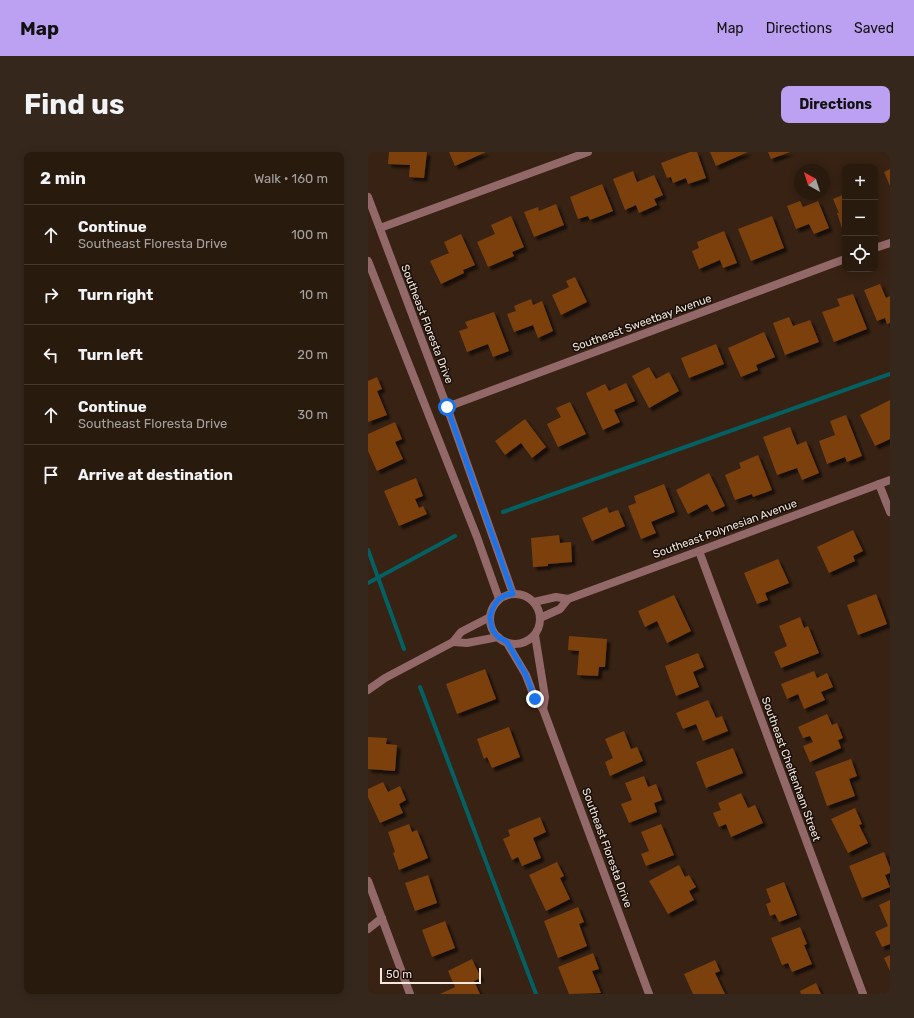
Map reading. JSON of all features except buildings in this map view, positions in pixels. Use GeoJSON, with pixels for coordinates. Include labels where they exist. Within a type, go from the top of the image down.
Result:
{"type":"FeatureCollection","features":[{"type":"Feature","properties":{"kind":"street"},"geometry":{"type":"LineString","coordinates":[[380,228],[588,152]]}},
{"type":"Feature","properties":{"kind":"street","name":"Southeast Floresta Drive"},"geometry":{"type":"LineString","coordinates":[[368,198],[447,407],[513,594]]}},
{"type":"Feature","properties":{"kind":"street"},"geometry":{"type":"LineString","coordinates":[[878,247],[890,242]]}},
{"type":"Feature","properties":{"kind":"street","name":"Southeast Sweetbay Avenue"},"geometry":{"type":"LineString","coordinates":[[447,407],[842,260]]}},
{"type":"Feature","properties":{"kind":"street"},"geometry":{"type":"LineString","coordinates":[[368,261],[474,530],[499,599]]}},
{"type":"Feature","properties":{"kind":"street","name":"Southeast Polynesian Avenue"},"geometry":{"type":"LineString","coordinates":[[534,602],[556,597],[568,599],[890,480]]}},
{"type":"Feature","properties":{"kind":"street"},"geometry":{"type":"LineString","coordinates":[[879,484],[890,512]]}},
{"type":"Feature","properties":{"kind":"street","name":"Southeast Cheltenham Street"},"geometry":{"type":"LineString","coordinates":[[699,551],[863,994]]}},
{"type":"Feature","properties":{"kind":"street"},"geometry":{"type":"LineString","coordinates":[[513,594],[521,594],[534,602],[540,618],[538,630],[534,635],[529,640],[515,644],[498,637],[493,631],[490,617],[492,610],[499,599],[506,595],[513,594]]}},
{"type":"Feature","properties":{"kind":"street","name":"Southeast Polynesian Avenue"},"geometry":{"type":"LineString","coordinates":[[540,618],[560,609],[568,599]]}},
{"type":"Feature","properties":{"kind":"street"},"geometry":{"type":"LineString","coordinates":[[368,690],[385,678],[453,642],[461,632],[490,617]]}},
{"type":"Feature","properties":{"kind":"street","name":"Southeast Floresta Drive"},"geometry":{"type":"LineString","coordinates":[[534,635],[545,697],[543,709]]}},
{"type":"Feature","properties":{"kind":"street"},"geometry":{"type":"LineString","coordinates":[[453,642],[467,643],[498,637]]}},
{"type":"Feature","properties":{"kind":"street","name":"Southeast Floresta Drive"},"geometry":{"type":"LineString","coordinates":[[507,642],[526,675],[535,699],[543,709],[650,994]]}},
{"type":"Feature","properties":{"kind":"street"},"geometry":{"type":"LineString","coordinates":[[368,881],[410,994]]}},
{"type":"Feature","properties":{"kind":"street"},"geometry":{"type":"LineString","coordinates":[[368,929],[382,918]]}},
{"type":"Feature","properties":{"kind":"waterway"},"geometry":{"type":"LineString","coordinates":[[503,512],[890,374]]}},
{"type":"Feature","properties":{"kind":"waterway"},"geometry":{"type":"LineString","coordinates":[[368,583],[455,536]]}},
{"type":"Feature","properties":{"kind":"waterway"},"geometry":{"type":"LineString","coordinates":[[368,550],[404,649]]}},
{"type":"Feature","properties":{"kind":"waterway"},"geometry":{"type":"LineString","coordinates":[[420,687],[536,994]]}},
{"type":"Feature","properties":{"kind":"route"},"geometry":{"type":"LineString","coordinates":[[447,407],[513,594],[506,595],[499,599],[495,604],[490,617],[493,631],[498,637],[507,642],[526,675],[535,699]]}}]}
